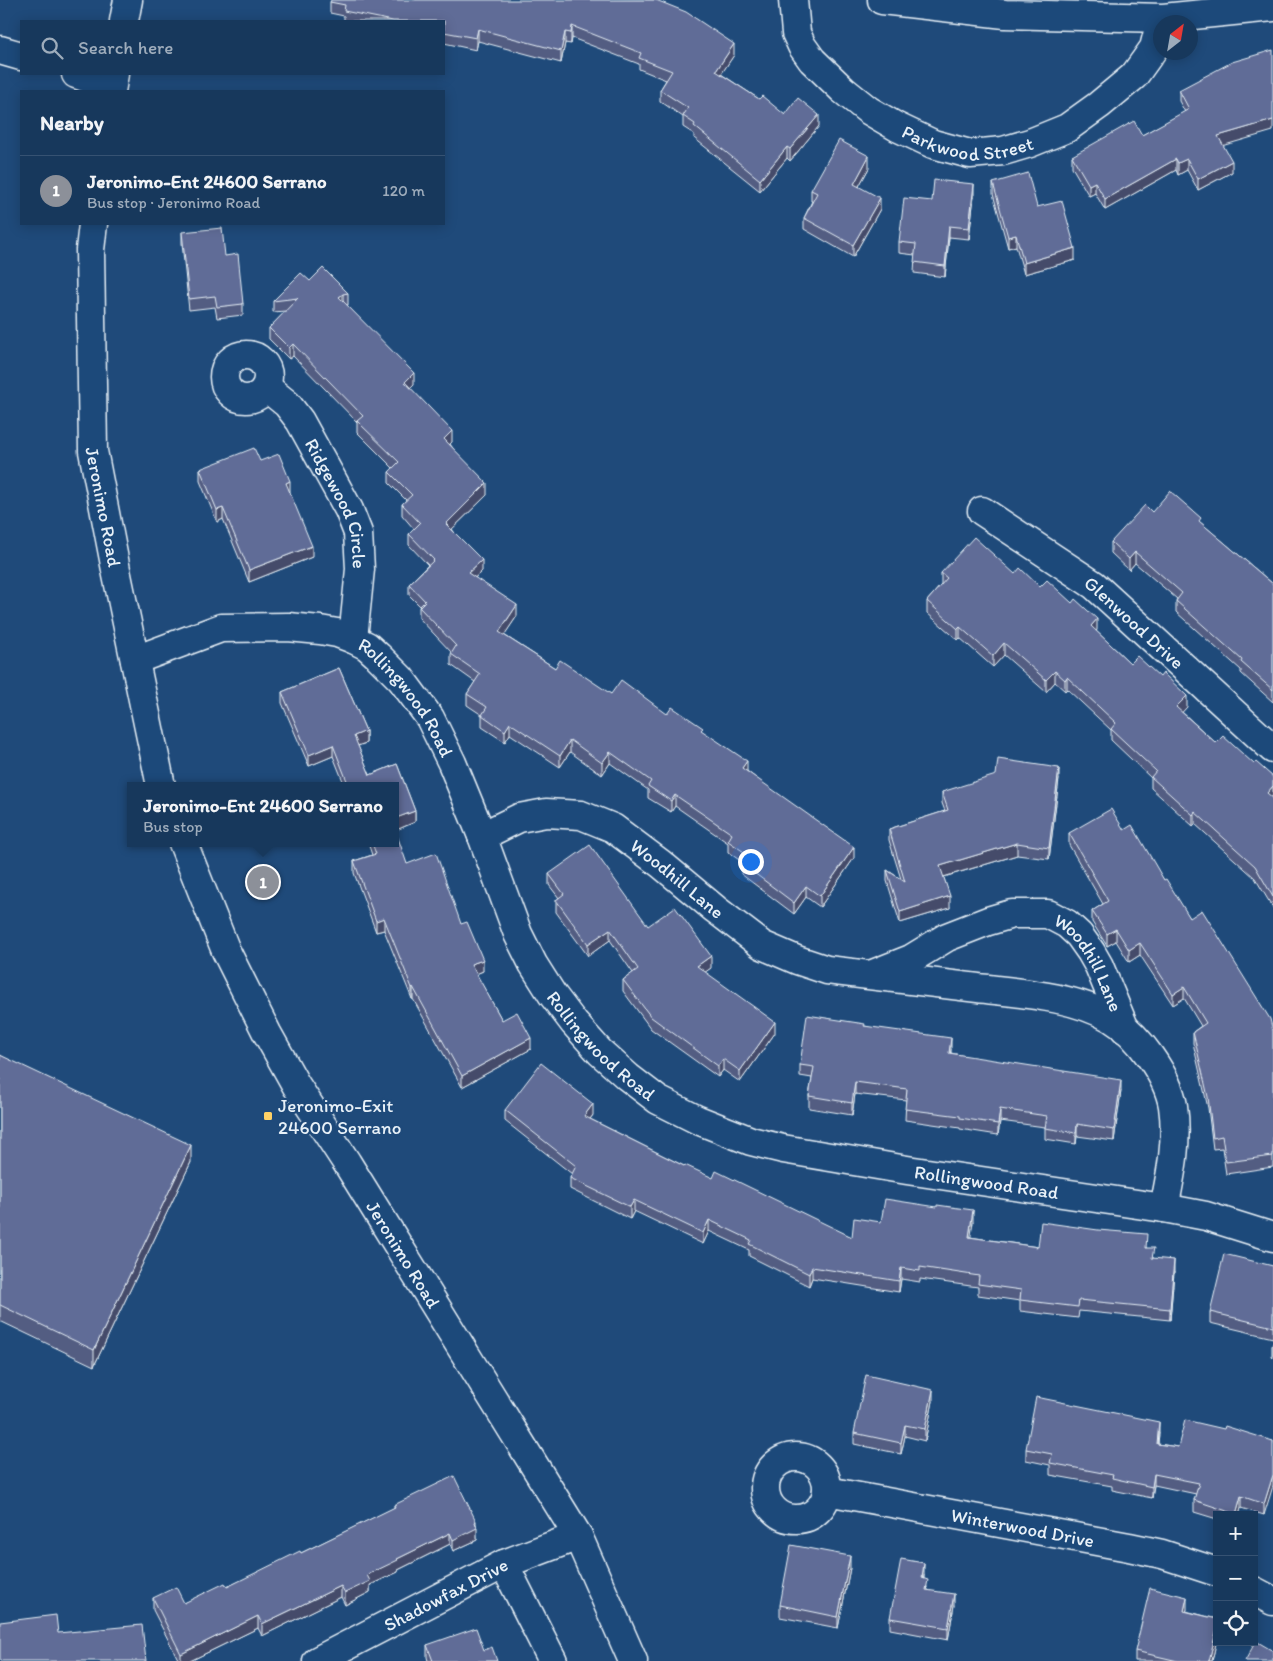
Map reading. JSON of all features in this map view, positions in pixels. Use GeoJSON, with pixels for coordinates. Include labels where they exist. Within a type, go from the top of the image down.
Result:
{"type":"FeatureCollection","features":[{"type":"Feature","properties":{"kind":"street"},"geometry":{"type":"LineString","coordinates":[[124,20],[128,0]]}},
{"type":"Feature","properties":{"kind":"street","name":"Parkwood Street"},"geometry":{"type":"LineString","coordinates":[[793,0],[796,33],[802,46],[812,60],[843,90],[868,110],[897,126],[933,144],[970,154],[1003,151],[1030,143],[1067,128],[1134,76],[1153,49]]}},
{"type":"Feature","properties":{"kind":"street"},"geometry":{"type":"LineString","coordinates":[[882,0],[1005,14],[1153,22]]}},
{"type":"Feature","properties":{"kind":"street"},"geometry":{"type":"LineString","coordinates":[[1198,17],[1273,6]]}},
{"type":"Feature","properties":{"kind":"street"},"geometry":{"type":"LineString","coordinates":[[0,50],[20,56]]}},
{"type":"Feature","properties":{"kind":"street"},"geometry":{"type":"LineString","coordinates":[[80,75],[112,84]]}},
{"type":"Feature","properties":{"kind":"street","name":"Jeronimo Road"},"geometry":{"type":"LineString","coordinates":[[93,225],[90,250],[93,451],[160,782]]}},
{"type":"Feature","properties":{"kind":"street","name":"Ridgewood Circle"},"geometry":{"type":"LineString","coordinates":[[266,387],[287,404],[300,421],[349,510],[358,533],[360,569],[353,639]]}},
{"type":"Feature","properties":{"kind":"street","name":"Glenwood Drive"},"geometry":{"type":"LineString","coordinates":[[982,511],[1094,584],[1273,748]]}},
{"type":"Feature","properties":{"kind":"street","name":"Rollingwood Road"},"geometry":{"type":"LineString","coordinates":[[135,660],[221,628],[288,627],[320,630],[337,633],[367,646],[396,673],[430,718],[452,763],[482,836],[518,934],[533,964],[552,994],[574,1024],[600,1052],[658,1100],[698,1120],[751,1141],[783,1149],[916,1172],[1164,1208],[1206,1216],[1273,1237]]}},
{"type":"Feature","properties":{"kind":"street","name":"Woodhill Lane"},"geometry":{"type":"LineString","coordinates":[[482,836],[519,818],[546,813],[581,815],[614,828],[762,945],[797,960],[828,970],[1051,998],[1089,1008],[1111,1018],[1134,1036],[1154,1063],[1165,1081],[1173,1105],[1174,1155],[1164,1208]]}},
{"type":"Feature","properties":{"kind":"street","name":"Jeronimo Road"},"geometry":{"type":"LineString","coordinates":[[185,847],[226,951],[267,1033],[296,1085],[348,1163],[578,1536],[633,1661]]}},
{"type":"Feature","properties":{"kind":"street","name":"Woodhill Lane"},"geometry":{"type":"LineString","coordinates":[[870,975],[910,959],[946,937],[988,921],[1012,914],[1048,914],[1067,924],[1079,935],[1091,952],[1126,1029]]}},
{"type":"Feature","properties":{"kind":"street","name":"Winterwood Drive"},"geometry":{"type":"LineString","coordinates":[[827,1491],[1129,1547],[1162,1554],[1213,1571]]}},
{"type":"Feature","properties":{"kind":"street","name":"Shadowfax Drive"},"geometry":{"type":"LineString","coordinates":[[317,1661],[504,1564],[578,1536]]}},
{"type":"Feature","properties":{"kind":"street"},"geometry":{"type":"LineString","coordinates":[[504,1564],[554,1661]]}},
{"type":"Feature","properties":{"kind":"street"},"geometry":{"type":"LineString","coordinates":[[1258,1593],[1273,1601]]}},
{"type":"Feature","properties":{"kind":"building"},"geometry":{"type":"Polygon","coordinates":[[[331,0],[656,0],[686,12],[734,44],[716,71],[759,99],[762,96],[785,115],[798,98],[819,115],[790,149],[787,147],[760,180],[694,126],[695,124],[683,116],[688,108],[660,90],[672,71],[639,58],[641,53],[572,26],[571,33],[565,32],[561,51],[478,29],[476,38],[445,32],[445,20],[388,20],[344,11],[345,5],[330,2],[331,0]]]}},
{"type":"Feature","properties":{"kind":"building"},"geometry":{"type":"Polygon","coordinates":[[[1273,50],[1273,120],[1218,136],[1232,161],[1198,179],[1187,159],[1178,163],[1176,159],[1105,199],[1095,182],[1089,185],[1072,156],[1134,121],[1142,135],[1189,109],[1179,90],[1232,62],[1273,50]]]}},
{"type":"Feature","properties":{"kind":"building"},"geometry":{"type":"Polygon","coordinates":[[[839,140],[869,156],[854,184],[880,198],[853,245],[804,218],[817,193],[811,190],[839,140]]]}},
{"type":"Feature","properties":{"kind":"building"},"geometry":{"type":"Polygon","coordinates":[[[1028,173],[1037,207],[1062,201],[1075,248],[1024,263],[1016,235],[1008,237],[993,183],[1028,173]]]}},
{"type":"Feature","properties":{"kind":"building"},"geometry":{"type":"Polygon","coordinates":[[[934,180],[974,184],[969,228],[949,226],[945,266],[914,262],[916,244],[899,242],[904,198],[932,201],[934,180]]]}},
{"type":"Feature","properties":{"kind":"building"},"geometry":{"type":"Polygon","coordinates":[[[222,228],[225,256],[238,254],[243,304],[217,307],[215,296],[189,299],[182,232],[222,228]]]}},
{"type":"Feature","properties":{"kind":"building"},"geometry":{"type":"Polygon","coordinates":[[[323,268],[348,293],[339,297],[414,373],[405,382],[452,431],[444,439],[487,483],[446,524],[482,560],[468,573],[517,605],[499,632],[555,668],[560,660],[611,694],[621,680],[667,714],[672,707],[703,728],[701,730],[747,761],[742,768],[854,847],[820,896],[806,886],[794,903],[741,863],[747,854],[728,841],[732,834],[675,795],[671,801],[648,786],[651,781],[610,752],[602,763],[570,740],[560,756],[510,723],[505,731],[482,715],[487,707],[467,694],[480,674],[451,654],[456,646],[419,607],[425,601],[409,584],[434,560],[409,534],[420,523],[402,504],[412,495],[389,472],[399,462],[357,421],[363,416],[293,344],[289,348],[269,328],[298,298],[273,301],[301,273],[310,281],[323,268]]]}},
{"type":"Feature","properties":{"kind":"building"},"geometry":{"type":"Polygon","coordinates":[[[254,448],[260,461],[279,454],[290,481],[286,483],[312,546],[249,570],[223,508],[217,510],[200,469],[254,448]]]}},
{"type":"Feature","properties":{"kind":"building"},"geometry":{"type":"Polygon","coordinates":[[[1170,491],[1201,518],[1199,521],[1273,584],[1273,690],[1176,601],[1182,593],[1135,552],[1129,559],[1111,542],[1145,505],[1152,512],[1170,491]]]}},
{"type":"Feature","properties":{"kind":"building"},"geometry":{"type":"Polygon","coordinates":[[[974,537],[1015,574],[1020,568],[1040,587],[1047,580],[1072,603],[1075,599],[1097,619],[1091,626],[1130,663],[1137,656],[1160,677],[1163,673],[1187,696],[1176,707],[1216,743],[1223,736],[1254,764],[1256,762],[1273,777],[1273,786],[1267,793],[1273,798],[1273,897],[1255,866],[1195,812],[1193,815],[1151,777],[1156,771],[1111,729],[1116,723],[1067,677],[1065,680],[1055,671],[1046,680],[1004,643],[993,656],[960,627],[958,629],[927,601],[947,578],[941,573],[974,537]]]}},
{"type":"Feature","properties":{"kind":"building"},"geometry":{"type":"Polygon","coordinates":[[[339,668],[366,731],[354,736],[370,775],[397,764],[415,811],[399,817],[399,782],[347,782],[333,745],[309,755],[282,692],[339,668]]]}},
{"type":"Feature","properties":{"kind":"building"},"geometry":{"type":"Polygon","coordinates":[[[998,759],[1059,768],[1049,848],[1017,843],[940,866],[950,896],[900,912],[887,870],[905,882],[889,829],[948,810],[942,792],[996,775],[998,759]]]}},
{"type":"Feature","properties":{"kind":"building"},"geometry":{"type":"Polygon","coordinates":[[[1111,809],[1124,830],[1132,825],[1164,880],[1166,879],[1190,918],[1202,910],[1270,1019],[1273,1031],[1273,1156],[1226,1162],[1222,1136],[1213,1138],[1208,1097],[1193,1032],[1206,1023],[1184,987],[1173,994],[1140,943],[1129,950],[1116,929],[1107,934],[1092,911],[1108,901],[1069,833],[1111,809]]]}},
{"type":"Feature","properties":{"kind":"building"},"geometry":{"type":"Polygon","coordinates":[[[399,841],[407,864],[436,853],[461,924],[467,922],[483,960],[471,964],[502,1020],[517,1012],[531,1038],[462,1076],[412,988],[384,918],[376,921],[354,861],[376,854],[373,847],[399,847],[399,841]]]}},
{"type":"Feature","properties":{"kind":"building"},"geometry":{"type":"Polygon","coordinates":[[[590,845],[648,926],[675,907],[711,956],[697,966],[775,1022],[740,1071],[723,1059],[718,1066],[651,1017],[623,980],[638,969],[610,929],[588,944],[556,900],[564,894],[549,874],[590,845]]]}},
{"type":"Feature","properties":{"kind":"building"},"geometry":{"type":"Polygon","coordinates":[[[807,1015],[865,1024],[864,1026],[951,1038],[949,1053],[1121,1080],[1114,1130],[1077,1124],[1076,1133],[1045,1128],[1047,1116],[1000,1109],[998,1124],[960,1118],[960,1116],[905,1109],[907,1089],[855,1082],[852,1103],[809,1096],[814,1067],[800,1065],[807,1015]]]}},
{"type":"Feature","properties":{"kind":"building"},"geometry":{"type":"Polygon","coordinates":[[[0,1055],[191,1145],[94,1350],[0,1305],[0,1055]]]}},
{"type":"Feature","properties":{"kind":"building"},"geometry":{"type":"Polygon","coordinates":[[[541,1063],[593,1104],[584,1116],[684,1166],[713,1178],[716,1171],[852,1237],[854,1218],[881,1222],[885,1199],[973,1210],[969,1237],[1038,1247],[1041,1222],[1098,1230],[1147,1234],[1146,1248],[1154,1248],[1152,1258],[1174,1260],[1170,1309],[1079,1300],[1078,1307],[1020,1300],[1021,1290],[978,1284],[979,1276],[920,1267],[920,1271],[901,1268],[899,1281],[812,1267],[809,1274],[749,1244],[751,1240],[709,1220],[703,1233],[634,1200],[630,1207],[570,1178],[576,1166],[505,1110],[541,1063]]]}},
{"type":"Feature","properties":{"kind":"building"},"geometry":{"type":"Polygon","coordinates":[[[1224,1254],[1273,1266],[1273,1327],[1210,1312],[1224,1254]]]}},
{"type":"Feature","properties":{"kind":"building"},"geometry":{"type":"Polygon","coordinates":[[[866,1375],[933,1390],[925,1429],[905,1425],[901,1443],[854,1433],[866,1375]]]}},
{"type":"Feature","properties":{"kind":"building"},"geometry":{"type":"Polygon","coordinates":[[[1036,1397],[1159,1422],[1157,1444],[1178,1447],[1185,1420],[1224,1429],[1225,1426],[1273,1441],[1273,1475],[1264,1504],[1241,1496],[1237,1511],[1227,1511],[1194,1500],[1199,1483],[1154,1474],[1152,1487],[1112,1478],[1113,1475],[1050,1463],[1052,1454],[1026,1449],[1036,1397]]]}},
{"type":"Feature","properties":{"kind":"building"},"geometry":{"type":"Polygon","coordinates":[[[454,1476],[476,1521],[477,1528],[453,1540],[450,1533],[397,1559],[367,1575],[370,1581],[345,1593],[341,1586],[262,1624],[258,1616],[181,1654],[153,1598],[176,1587],[184,1603],[225,1583],[227,1587],[300,1551],[301,1553],[454,1476]]]}},
{"type":"Feature","properties":{"kind":"building"},"geometry":{"type":"Polygon","coordinates":[[[791,1545],[850,1556],[838,1617],[780,1605],[791,1545]]]}},
{"type":"Feature","properties":{"kind":"building"},"geometry":{"type":"Polygon","coordinates":[[[901,1559],[924,1563],[922,1578],[928,1580],[926,1590],[954,1594],[948,1628],[890,1618],[901,1559]]]}},
{"type":"Feature","properties":{"kind":"building"},"geometry":{"type":"Polygon","coordinates":[[[1150,1588],[1187,1597],[1184,1611],[1213,1618],[1213,1644],[1209,1661],[1178,1661],[1135,1651],[1150,1588]]]}},
{"type":"Feature","properties":{"kind":"building"},"geometry":{"type":"Polygon","coordinates":[[[56,1615],[58,1633],[142,1625],[146,1661],[0,1661],[0,1622],[56,1615]]]}},
{"type":"Feature","properties":{"kind":"building"},"geometry":{"type":"Polygon","coordinates":[[[476,1628],[484,1650],[492,1647],[497,1661],[433,1661],[427,1645],[476,1628]]]}},
{"type":"Feature","properties":{"kind":"building"},"geometry":{"type":"Polygon","coordinates":[[[1258,1642],[1273,1651],[1273,1661],[1245,1661],[1253,1646],[1258,1646],[1258,1642]]]}},
{"type":"Feature","properties":{"kind":"place","name":"Jeronimo-Ent 24600 Serrano"},"geometry":{"type":"Point","coordinates":[263,882]}},
{"type":"Feature","properties":{"kind":"place","name":"Jeronimo-Exit 24600 Serrano"},"geometry":{"type":"Point","coordinates":[268,1116]}}]}
